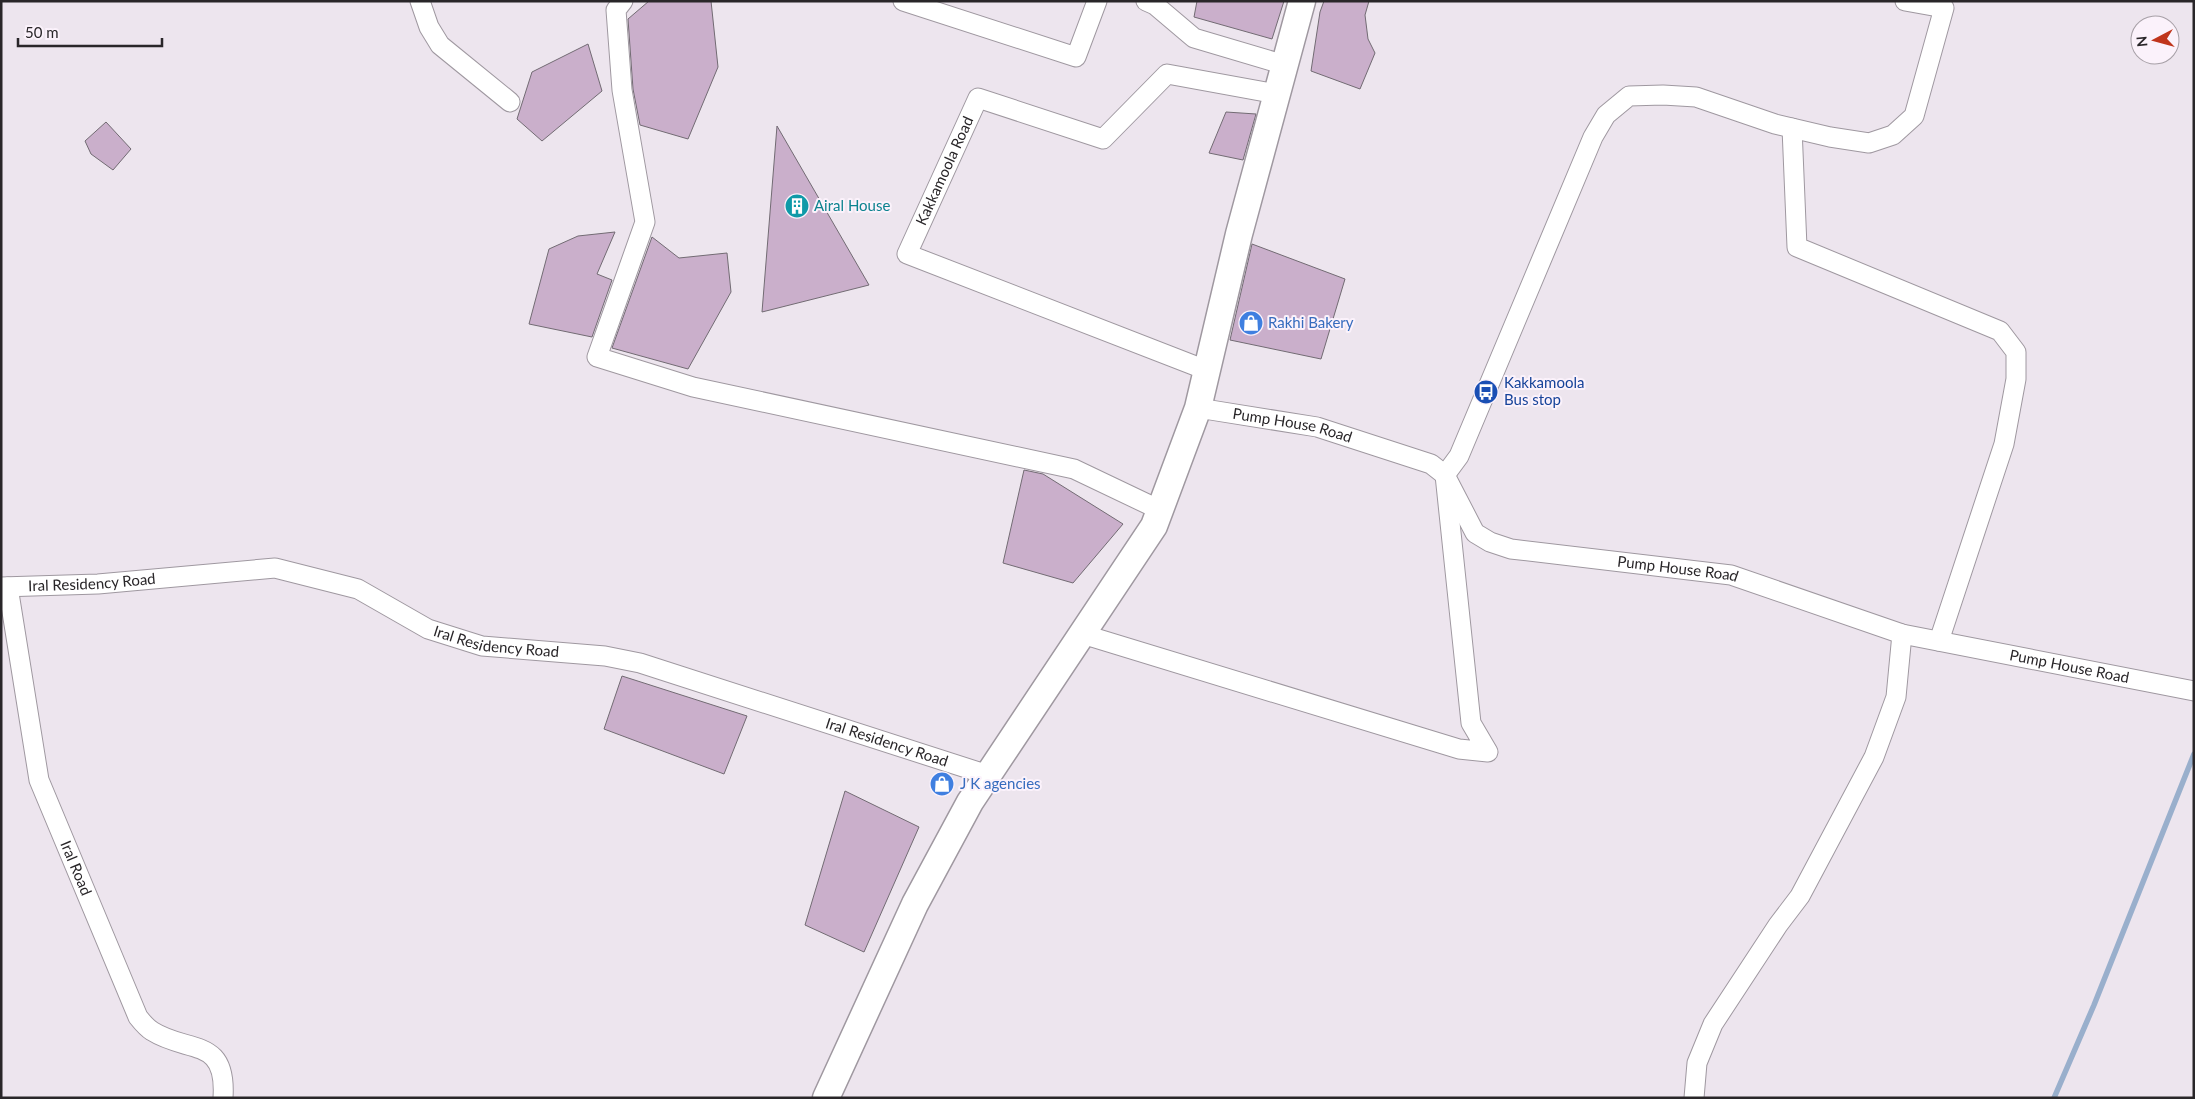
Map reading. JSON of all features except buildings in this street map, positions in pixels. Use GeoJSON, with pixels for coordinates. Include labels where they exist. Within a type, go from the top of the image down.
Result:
{"type":"FeatureCollection","features":[{"type":"Feature","properties":{"kind":"main road"},"geometry":{"type":"LineString","coordinates":[[826,1098],[914,904],[970,802],[1154,526],[1198,408],[1239,234],[1302,1]]}},
{"type":"Feature","properties":{"kind":"street"},"geometry":{"type":"LineString","coordinates":[[420,1],[429,27],[440,45],[510,102]]}},
{"type":"Feature","properties":{"kind":"street"},"geometry":{"type":"LineString","coordinates":[[622,1],[616,10],[622,90],[645,222],[597,356],[693,387],[1074,469],[1160,510]]}},
{"type":"Feature","properties":{"kind":"street"},"geometry":{"type":"LineString","coordinates":[[903,1],[1076,58],[1097,1]]}},
{"type":"Feature","properties":{"kind":"street"},"geometry":{"type":"LineString","coordinates":[[1146,1],[1155,5],[1194,38],[1285,64]]}},
{"type":"Feature","properties":{"kind":"street"},"geometry":{"type":"LineString","coordinates":[[1082,634],[1459,749],[1488,752],[1470,723],[1445,475],[1459,456],[1593,137],[1606,115],[1629,96],[1696,97],[1792,128],[1830,138],[1869,143],[1893,135],[1914,116],[1944,8],[1905,1]]}},
{"type":"Feature","properties":{"kind":"street","name":"Kakkamoola Road"},"geometry":{"type":"LineString","coordinates":[[1206,370],[907,254],[978,98],[1104,139],[1167,74],[1277,94]]}},
{"type":"Feature","properties":{"kind":"street"},"geometry":{"type":"LineString","coordinates":[[1792,128],[1796,247],[2000,331],[2016,352],[2016,379],[2004,444],[1939,641]]}},
{"type":"Feature","properties":{"kind":"street","name":"Pump House Road"},"geometry":{"type":"LineString","coordinates":[[1198,408],[1317,427],[1431,464],[1445,475],[1476,533],[1490,542],[1511,549],[1731,574],[1902,634],[2194,690]]}},
{"type":"Feature","properties":{"kind":"street","name":"Iral Residency Road"},"geometry":{"type":"LineString","coordinates":[[5,587],[98,584],[274,568],[358,589],[428,629],[482,646],[605,656],[640,663],[988,775]]}},
{"type":"Feature","properties":{"kind":"street","name":"Iral Road"},"geometry":{"type":"LineString","coordinates":[[5,587],[39,780],[138,1017],[150,1030],[167,1038],[206,1050],[220,1066],[224,1086],[223,1098]]}},
{"type":"Feature","properties":{"kind":"street"},"geometry":{"type":"LineString","coordinates":[[1694,1098],[1697,1063],[1712,1024],[1778,925],[1800,896],[1874,757],[1896,697],[1902,634]]}},
{"type":"Feature","properties":{"kind":"waterway"},"geometry":{"type":"LineString","coordinates":[[2054,1098],[2094,1005],[2194,754]]}},
{"type":"Feature","properties":{"kind":"place","name":"Airal House"},"geometry":{"type":"Point","coordinates":[797,206]}},
{"type":"Feature","properties":{"kind":"place","name":"Rakhi Bakery"},"geometry":{"type":"Point","coordinates":[1251,323]}},
{"type":"Feature","properties":{"kind":"place","name":"Kakkamoola Bus stop"},"geometry":{"type":"Point","coordinates":[1486,392]}},
{"type":"Feature","properties":{"kind":"place","name":"J K agencies"},"geometry":{"type":"Point","coordinates":[942,784]}}]}
